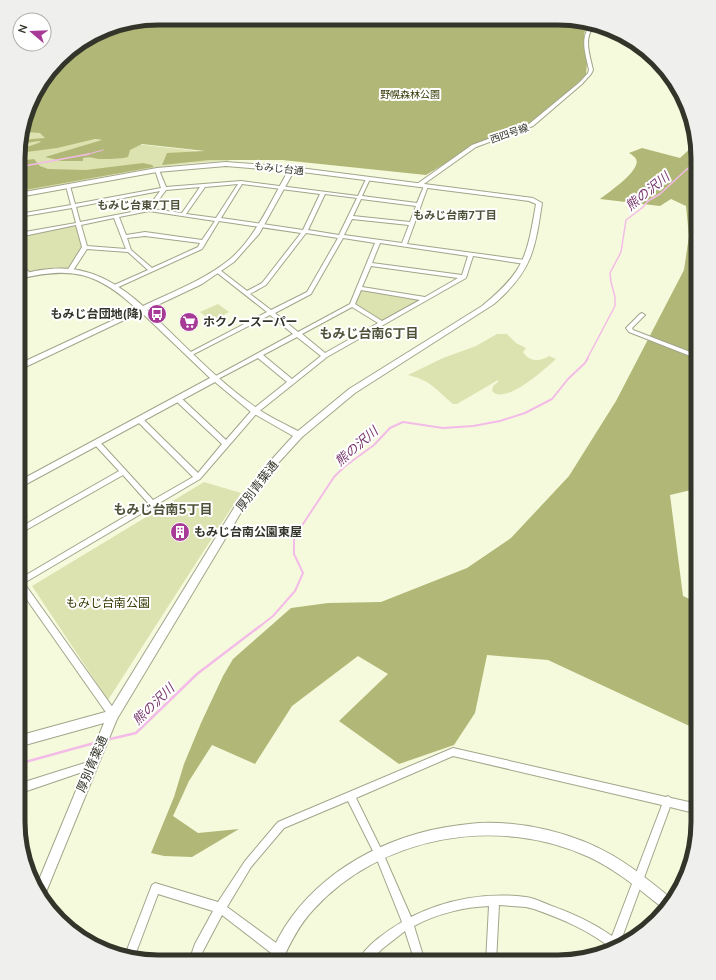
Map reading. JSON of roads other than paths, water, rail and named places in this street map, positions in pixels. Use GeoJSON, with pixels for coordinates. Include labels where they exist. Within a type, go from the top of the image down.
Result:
{"type":"FeatureCollection","features":[{"type":"Feature","properties":{"kind":"street","name":"西四号線"},"geometry":{"type":"LineString","coordinates":[[423,186],[474,146],[531,126],[581,83],[591,70],[585,38],[586,31],[588,29]]}},
{"type":"Feature","properties":{"kind":"street","name":"もみじ台通"},"geometry":{"type":"LineString","coordinates":[[25,194],[157,170],[226,164],[292,169],[531,200],[539,203]]}},
{"type":"Feature","properties":{"kind":"street"},"geometry":{"type":"LineString","coordinates":[[25,364],[218,272],[241,253],[250,243],[292,169]]}},
{"type":"Feature","properties":{"kind":"street"},"geometry":{"type":"LineString","coordinates":[[157,170],[164,189]]}},
{"type":"Feature","properties":{"kind":"street"},"geometry":{"type":"LineString","coordinates":[[190,354],[309,293],[341,237],[368,179]]}},
{"type":"Feature","properties":{"kind":"street"},"geometry":{"type":"LineString","coordinates":[[25,215],[164,189],[241,182],[419,205]]}},
{"type":"Feature","properties":{"kind":"street"},"geometry":{"type":"LineString","coordinates":[[114,287],[200,248],[219,220],[241,182]]}},
{"type":"Feature","properties":{"kind":"street"},"geometry":{"type":"LineString","coordinates":[[68,186],[72,206],[79,223],[85,247],[70,271]]}},
{"type":"Feature","properties":{"kind":"street"},"geometry":{"type":"LineString","coordinates":[[183,215],[203,186]]}},
{"type":"Feature","properties":{"kind":"street"},"geometry":{"type":"LineString","coordinates":[[404,245],[419,205],[423,186]]}},
{"type":"Feature","properties":{"kind":"street"},"geometry":{"type":"LineString","coordinates":[[149,210],[164,189]]}},
{"type":"Feature","properties":{"kind":"street"},"geometry":{"type":"LineString","coordinates":[[246,294],[264,284],[305,231],[323,193]]}},
{"type":"Feature","properties":{"kind":"street","name":"厚別青葉通"},"geometry":{"type":"LineString","coordinates":[[42,887],[91,765],[111,720],[131,684],[240,506],[267,470],[299,435],[352,391],[485,308],[503,293],[517,276],[529,254],[539,203]]}},
{"type":"Feature","properties":{"kind":"street"},"geometry":{"type":"LineString","coordinates":[[25,234],[149,210],[525,262]]}},
{"type":"Feature","properties":{"kind":"street"},"geometry":{"type":"LineString","coordinates":[[116,216],[129,251]]}},
{"type":"Feature","properties":{"kind":"street"},"geometry":{"type":"LineString","coordinates":[[351,217],[412,224]]}},
{"type":"Feature","properties":{"kind":"street"},"geometry":{"type":"LineString","coordinates":[[125,237],[145,234],[203,242]]}},
{"type":"Feature","properties":{"kind":"street"},"geometry":{"type":"LineString","coordinates":[[25,482],[352,305],[378,242]]}},
{"type":"Feature","properties":{"kind":"street"},"geometry":{"type":"LineString","coordinates":[[85,247],[129,251],[152,270]]}},
{"type":"Feature","properties":{"kind":"street"},"geometry":{"type":"LineString","coordinates":[[25,579],[198,477],[255,411],[325,356],[464,277],[470,254]]}},
{"type":"Feature","properties":{"kind":"street"},"geometry":{"type":"LineString","coordinates":[[370,264],[464,277]]}},
{"type":"Feature","properties":{"kind":"street"},"geometry":{"type":"LineString","coordinates":[[25,271],[28,274]]}},
{"type":"Feature","properties":{"kind":"street"},"geometry":{"type":"LineString","coordinates":[[25,275],[51,271],[70,271],[97,277],[114,287],[141,309],[216,378],[255,411],[299,435]]}},
{"type":"Feature","properties":{"kind":"street"},"geometry":{"type":"LineString","coordinates":[[218,272],[325,356]]}},
{"type":"Feature","properties":{"kind":"street"},"geometry":{"type":"LineString","coordinates":[[360,288],[427,299]]}},
{"type":"Feature","properties":{"kind":"street"},"geometry":{"type":"LineString","coordinates":[[352,305],[383,324]]}},
{"type":"Feature","properties":{"kind":"street"},"geometry":{"type":"LineString","coordinates":[[642,315],[630,328],[630,331],[691,354]]}},
{"type":"Feature","properties":{"kind":"street"},"geometry":{"type":"LineString","coordinates":[[259,355],[291,382]]}},
{"type":"Feature","properties":{"kind":"street"},"geometry":{"type":"LineString","coordinates":[[178,400],[226,444]]}},
{"type":"Feature","properties":{"kind":"street"},"geometry":{"type":"LineString","coordinates":[[140,420],[198,477]]}},
{"type":"Feature","properties":{"kind":"street"},"geometry":{"type":"LineString","coordinates":[[97,443],[154,504]]}},
{"type":"Feature","properties":{"kind":"street"},"geometry":{"type":"LineString","coordinates":[[25,527],[123,472]]}},
{"type":"Feature","properties":{"kind":"street"},"geometry":{"type":"LineString","coordinates":[[25,591],[111,720],[25,740]]}},
{"type":"Feature","properties":{"kind":"street"},"geometry":{"type":"LineString","coordinates":[[196,955],[220,908],[248,864],[282,825],[453,752],[691,807]]}},
{"type":"Feature","properties":{"kind":"street"},"geometry":{"type":"LineString","coordinates":[[25,787],[91,765]]}},
{"type":"Feature","properties":{"kind":"street"},"geometry":{"type":"LineString","coordinates":[[350,797],[379,854],[408,924],[418,955]]}},
{"type":"Feature","properties":{"kind":"street"},"geometry":{"type":"LineString","coordinates":[[618,940],[668,801]]}},
{"type":"Feature","properties":{"kind":"street"},"geometry":{"type":"LineString","coordinates":[[277,955],[290,928],[317,895],[334,880],[355,866],[379,854],[429,835],[480,828],[521,831],[551,837],[585,849],[611,863],[639,881],[665,901]]}},
{"type":"Feature","properties":{"kind":"street"},"geometry":{"type":"LineString","coordinates":[[131,952],[155,888],[220,908],[276,955]]}},
{"type":"Feature","properties":{"kind":"street"},"geometry":{"type":"LineString","coordinates":[[491,955],[494,900]]}},
{"type":"Feature","properties":{"kind":"street"},"geometry":{"type":"LineString","coordinates":[[369,955],[373,949],[408,924],[445,908],[470,902],[494,900],[527,902],[562,914],[586,925],[612,943]]}},
{"type":"Feature","properties":{"kind":"waterway"},"geometry":{"type":"LineString","coordinates":[[88,154],[103,150]]}},
{"type":"Feature","properties":{"kind":"waterway"},"geometry":{"type":"LineString","coordinates":[[25,166],[88,154]]}},
{"type":"Feature","properties":{"kind":"waterway","name":"熊の沢川"},"geometry":{"type":"LineString","coordinates":[[587,359],[615,306],[615,297],[610,273],[621,252],[626,220],[642,208],[648,201],[660,194],[691,166]]}},
{"type":"Feature","properties":{"kind":"waterway","name":"熊の沢川"},"geometry":{"type":"LineString","coordinates":[[259,627],[273,616],[295,591],[303,573],[294,554],[294,540],[299,530],[334,477],[344,467],[374,445],[390,428],[403,422],[443,428],[473,426],[500,421],[525,413],[552,399],[588,358]]}},
{"type":"Feature","properties":{"kind":"waterway","name":"熊の沢川"},"geometry":{"type":"LineString","coordinates":[[106,740],[136,733],[197,674],[260,626]]}},
{"type":"Feature","properties":{"kind":"waterway","name":"熊の沢川"},"geometry":{"type":"LineString","coordinates":[[25,762],[98,742]]}},
{"type":"Feature","properties":{"kind":"place","name":"もみじ台団地(降)"},"geometry":{"type":"Point","coordinates":[157,314]}},
{"type":"Feature","properties":{"kind":"place","name":"ホクノースーパー"},"geometry":{"type":"Point","coordinates":[189,322]}},
{"type":"Feature","properties":{"kind":"place","name":"もみじ台南公園東屋"},"geometry":{"type":"Point","coordinates":[180,532]}},
{"type":"Feature","properties":{"kind":"district","name":"もみじ台東7丁目"},"geometry":{"type":"Point","coordinates":[139,205]}},
{"type":"Feature","properties":{"kind":"district","name":"もみじ台南7丁目"},"geometry":{"type":"Point","coordinates":[455,215]}},
{"type":"Feature","properties":{"kind":"district","name":"もみじ台南6丁目"},"geometry":{"type":"Point","coordinates":[369,333]}},
{"type":"Feature","properties":{"kind":"district","name":"もみじ台南5丁目"},"geometry":{"type":"Point","coordinates":[163,509]}},
{"type":"Feature","properties":{"kind":"park label","name":"野幌森林公園"},"geometry":{"type":"Point","coordinates":[410,94]}},
{"type":"Feature","properties":{"kind":"park label","name":"もみじ台南公園"},"geometry":{"type":"Point","coordinates":[108,603]}}]}
